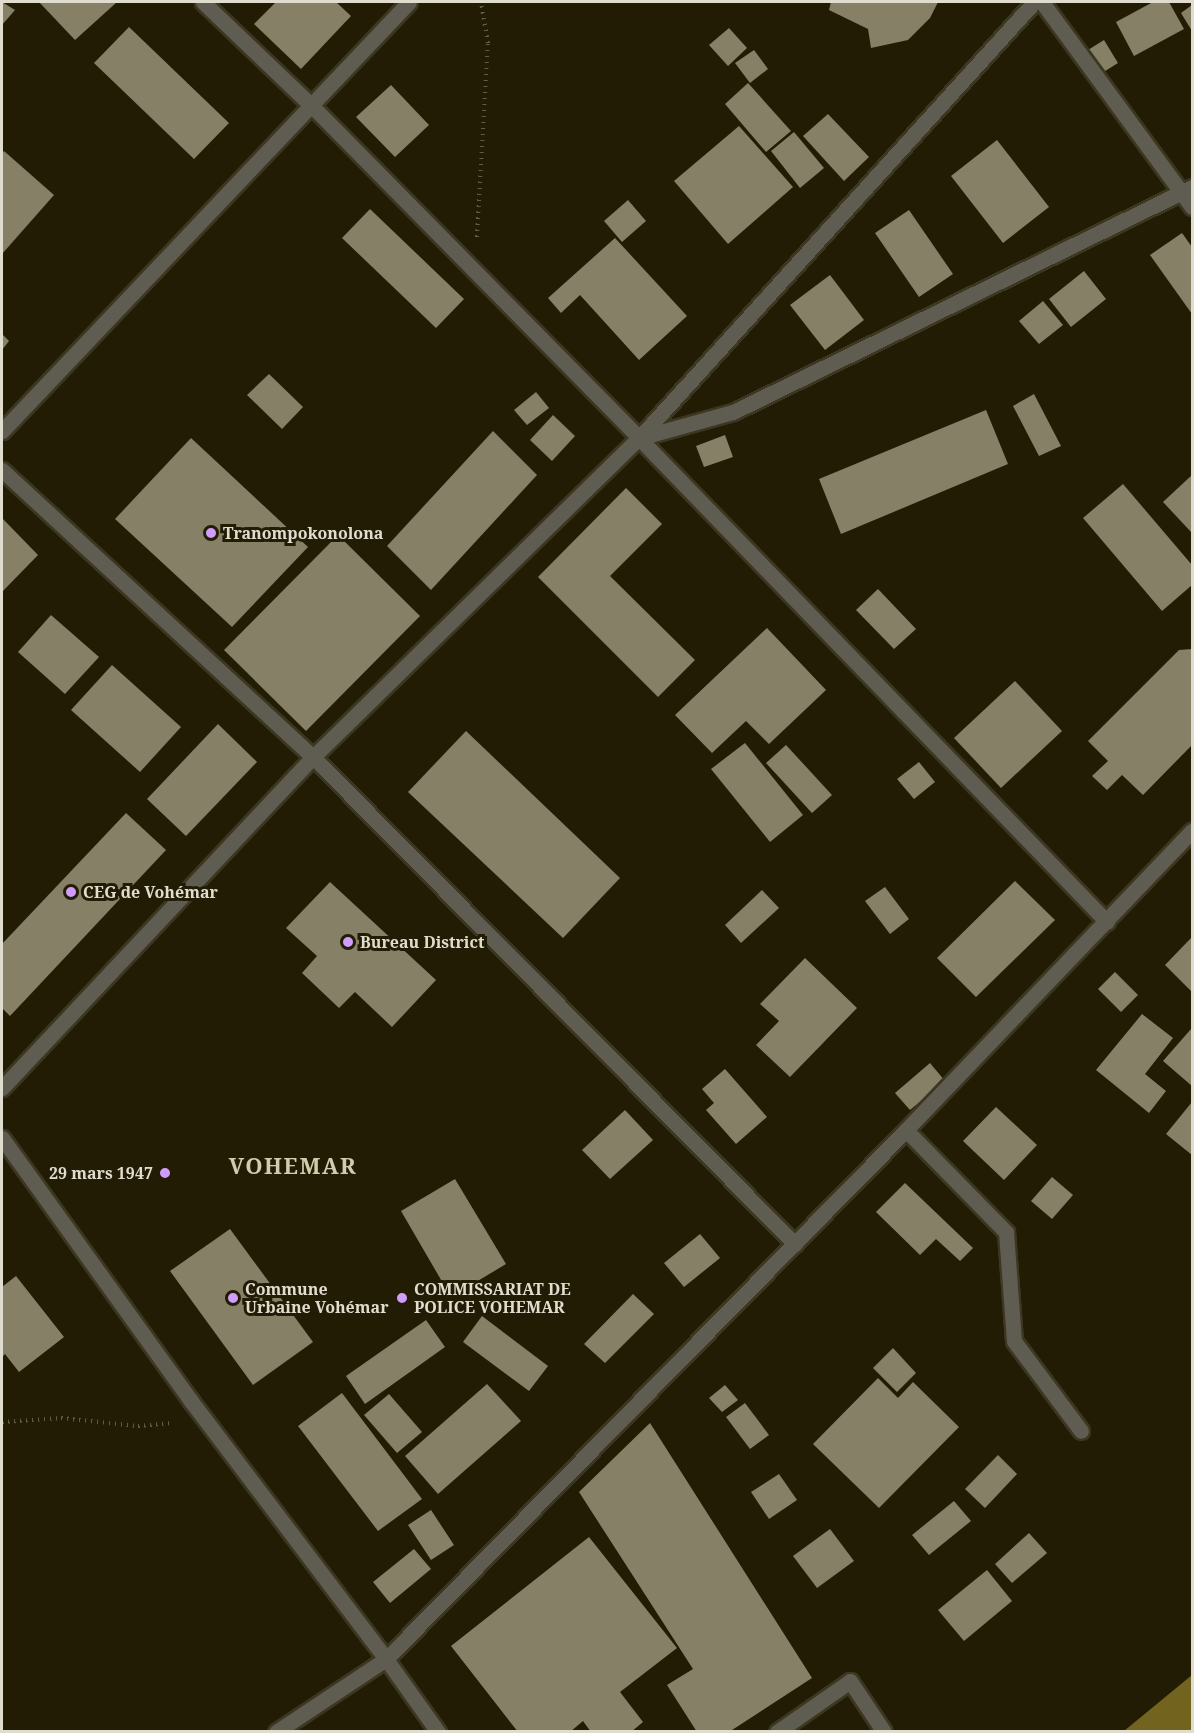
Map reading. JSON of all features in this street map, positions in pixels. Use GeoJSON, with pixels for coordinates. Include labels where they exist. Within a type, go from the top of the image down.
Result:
{"type":"FeatureCollection","features":[{"type":"Feature","properties":{"kind":"street"},"geometry":{"type":"LineString","coordinates":[[203,2],[312,106],[639,438],[1107,922]]}},
{"type":"Feature","properties":{"kind":"street"},"geometry":{"type":"LineString","coordinates":[[2,432],[409,2]]}},
{"type":"Feature","properties":{"kind":"street"},"geometry":{"type":"LineString","coordinates":[[2,1088],[313,757],[639,438],[1034,2]]}},
{"type":"Feature","properties":{"kind":"street"},"geometry":{"type":"LineString","coordinates":[[1042,2],[1187,191],[1192,207]]}},
{"type":"Feature","properties":{"kind":"street"},"geometry":{"type":"LineString","coordinates":[[639,438],[733,412],[1187,191]]}},
{"type":"Feature","properties":{"kind":"street"},"geometry":{"type":"LineString","coordinates":[[2,470],[313,757],[795,1244]]}},
{"type":"Feature","properties":{"kind":"street"},"geometry":{"type":"LineString","coordinates":[[276,1731],[386,1659],[906,1131],[1192,831]]}},
{"type":"Feature","properties":{"kind":"street"},"geometry":{"type":"LineString","coordinates":[[906,1131],[1006,1232],[1014,1341],[1081,1431]]}},
{"type":"Feature","properties":{"kind":"street"},"geometry":{"type":"LineString","coordinates":[[2,1138],[191,1401],[438,1731]]}},
{"type":"Feature","properties":{"kind":"street"},"geometry":{"type":"LineString","coordinates":[[777,1731],[850,1681],[884,1731]]}},
{"type":"Feature","properties":{"kind":"path"},"geometry":{"type":"LineString","coordinates":[[475,272],[488,43],[481,2]]}},
{"type":"Feature","properties":{"kind":"path"},"geometry":{"type":"LineString","coordinates":[[2,1422],[61,1418],[138,1426],[175,1423],[191,1401]]}},
{"type":"Feature","properties":{"kind":"shaded area"},"geometry":{"type":"Polygon","coordinates":[[[1192,1675],[1192,1731],[1124,1731],[1192,1675]]]}},
{"type":"Feature","properties":{"kind":"building"},"geometry":{"type":"Polygon","coordinates":[[[2,2],[15,10],[2,25],[2,2]]]}},
{"type":"Feature","properties":{"kind":"building"},"geometry":{"type":"Polygon","coordinates":[[[39,2],[117,2],[75,40],[39,2]]]}},
{"type":"Feature","properties":{"kind":"building"},"geometry":{"type":"Polygon","coordinates":[[[276,2],[336,2],[351,16],[301,69],[254,24],[276,2]]]}},
{"type":"Feature","properties":{"kind":"building"},"geometry":{"type":"Polygon","coordinates":[[[831,2],[938,2],[930,18],[908,40],[871,48],[868,29],[829,10],[831,2]]]}},
{"type":"Feature","properties":{"kind":"building"},"geometry":{"type":"Polygon","coordinates":[[[1153,2],[1169,2],[1184,29],[1134,56],[1116,22],[1153,2]]]}},
{"type":"Feature","properties":{"kind":"building"},"geometry":{"type":"Polygon","coordinates":[[[1192,5],[1192,31],[1181,13],[1192,5]]]}},
{"type":"Feature","properties":{"kind":"building"},"geometry":{"type":"Polygon","coordinates":[[[129,27],[229,123],[194,159],[94,63],[129,27]]]}},
{"type":"Feature","properties":{"kind":"building"},"geometry":{"type":"Polygon","coordinates":[[[729,28],[747,48],[728,66],[709,45],[729,28]]]}},
{"type":"Feature","properties":{"kind":"building"},"geometry":{"type":"Polygon","coordinates":[[[1104,40],[1118,63],[1102,73],[1088,50],[1104,40]]]}},
{"type":"Feature","properties":{"kind":"building"},"geometry":{"type":"Polygon","coordinates":[[[754,50],[768,69],[750,83],[735,63],[754,50]]]}},
{"type":"Feature","properties":{"kind":"building"},"geometry":{"type":"Polygon","coordinates":[[[748,83],[791,131],[766,152],[725,104],[748,83]]]}},
{"type":"Feature","properties":{"kind":"building"},"geometry":{"type":"Polygon","coordinates":[[[391,85],[429,125],[395,157],[356,117],[391,85]]]}},
{"type":"Feature","properties":{"kind":"building"},"geometry":{"type":"Polygon","coordinates":[[[828,114],[869,157],[844,181],[803,136],[828,114]]]}},
{"type":"Feature","properties":{"kind":"building"},"geometry":{"type":"Polygon","coordinates":[[[739,126],[793,187],[728,244],[674,181],[739,126]]]}},
{"type":"Feature","properties":{"kind":"building"},"geometry":{"type":"Polygon","coordinates":[[[794,132],[824,168],[800,188],[771,151],[794,132]]]}},
{"type":"Feature","properties":{"kind":"building"},"geometry":{"type":"Polygon","coordinates":[[[997,140],[1049,207],[1003,243],[951,176],[997,140]]]}},
{"type":"Feature","properties":{"kind":"building"},"geometry":{"type":"Polygon","coordinates":[[[4,151],[54,195],[2,254],[2,154],[4,151]]]}},
{"type":"Feature","properties":{"kind":"building"},"geometry":{"type":"Polygon","coordinates":[[[628,200],[646,221],[622,242],[604,221],[628,200]]]}},
{"type":"Feature","properties":{"kind":"building"},"geometry":{"type":"Polygon","coordinates":[[[370,209],[464,299],[436,328],[342,238],[370,209]]]}},
{"type":"Feature","properties":{"kind":"building"},"geometry":{"type":"Polygon","coordinates":[[[909,210],[953,274],[919,297],[875,233],[909,210]]]}},
{"type":"Feature","properties":{"kind":"building"},"geometry":{"type":"Polygon","coordinates":[[[1182,233],[1192,247],[1192,314],[1150,255],[1182,233]]]}},
{"type":"Feature","properties":{"kind":"building"},"geometry":{"type":"Polygon","coordinates":[[[615,238],[687,316],[639,360],[580,295],[561,313],[548,298],[615,238]]]}},
{"type":"Feature","properties":{"kind":"building"},"geometry":{"type":"Polygon","coordinates":[[[1084,271],[1106,299],[1071,327],[1049,299],[1084,271]]]}},
{"type":"Feature","properties":{"kind":"building"},"geometry":{"type":"Polygon","coordinates":[[[830,275],[864,320],[825,350],[790,305],[830,275]]]}},
{"type":"Feature","properties":{"kind":"building"},"geometry":{"type":"Polygon","coordinates":[[[1043,301],[1063,325],[1039,344],[1019,321],[1043,301]]]}},
{"type":"Feature","properties":{"kind":"building"},"geometry":{"type":"Polygon","coordinates":[[[2,334],[9,341],[2,350],[2,334]]]}},
{"type":"Feature","properties":{"kind":"building"},"geometry":{"type":"Polygon","coordinates":[[[269,374],[303,407],[282,429],[247,395],[269,374]]]}},
{"type":"Feature","properties":{"kind":"building"},"geometry":{"type":"Polygon","coordinates":[[[536,392],[549,408],[527,425],[514,410],[536,392]]]}},
{"type":"Feature","properties":{"kind":"building"},"geometry":{"type":"Polygon","coordinates":[[[1034,394],[1061,446],[1039,456],[1013,406],[1034,394]]]}},
{"type":"Feature","properties":{"kind":"building"},"geometry":{"type":"Polygon","coordinates":[[[986,410],[1008,464],[841,534],[819,479],[986,410]]]}},
{"type":"Feature","properties":{"kind":"building"},"geometry":{"type":"Polygon","coordinates":[[[553,415],[575,436],[552,461],[530,440],[553,415]]]}},
{"type":"Feature","properties":{"kind":"building"},"geometry":{"type":"Polygon","coordinates":[[[493,431],[537,475],[431,590],[387,546],[493,431]]]}},
{"type":"Feature","properties":{"kind":"building"},"geometry":{"type":"Polygon","coordinates":[[[725,435],[733,457],[704,467],[696,446],[725,435]]]}},
{"type":"Feature","properties":{"kind":"building","name":"Tranompokonolona"},"geometry":{"type":"Polygon","coordinates":[[[191,438],[308,547],[232,627],[115,519],[191,438]]]}},
{"type":"Feature","properties":{"kind":"building"},"geometry":{"type":"Polygon","coordinates":[[[1192,475],[1192,533],[1163,502],[1192,475]]]}},
{"type":"Feature","properties":{"kind":"building"},"geometry":{"type":"Polygon","coordinates":[[[1123,484],[1192,565],[1192,585],[1162,611],[1083,518],[1123,484]]]}},
{"type":"Feature","properties":{"kind":"building"},"geometry":{"type":"Polygon","coordinates":[[[626,488],[662,524],[610,576],[695,660],[658,697],[538,577],[626,488]]]}},
{"type":"Feature","properties":{"kind":"building"},"geometry":{"type":"Polygon","coordinates":[[[2,518],[38,555],[2,592],[2,518]]]}},
{"type":"Feature","properties":{"kind":"building"},"geometry":{"type":"Polygon","coordinates":[[[338,535],[420,616],[306,731],[224,650],[338,535]]]}},
{"type":"Feature","properties":{"kind":"building"},"geometry":{"type":"Polygon","coordinates":[[[878,589],[916,629],[894,649],[856,610],[878,589]]]}},
{"type":"Feature","properties":{"kind":"building"},"geometry":{"type":"Polygon","coordinates":[[[51,615],[99,657],[65,694],[18,652],[51,615]]]}},
{"type":"Feature","properties":{"kind":"building"},"geometry":{"type":"Polygon","coordinates":[[[767,628],[826,690],[769,744],[746,721],[712,753],[675,715],[767,628]]]}},
{"type":"Feature","properties":{"kind":"building"},"geometry":{"type":"Polygon","coordinates":[[[1192,649],[1192,745],[1143,795],[1122,775],[1107,790],[1092,776],[1108,761],[1088,741],[1179,650],[1192,649]]]}},
{"type":"Feature","properties":{"kind":"building"},"geometry":{"type":"Polygon","coordinates":[[[112,665],[181,727],[140,772],[71,710],[112,665]]]}},
{"type":"Feature","properties":{"kind":"building"},"geometry":{"type":"Polygon","coordinates":[[[1015,681],[1062,731],[1001,788],[954,738],[1015,681]]]}},
{"type":"Feature","properties":{"kind":"building"},"geometry":{"type":"Polygon","coordinates":[[[218,724],[257,762],[186,836],[147,799],[218,724]]]}},
{"type":"Feature","properties":{"kind":"building"},"geometry":{"type":"Polygon","coordinates":[[[466,731],[620,878],[563,938],[408,792],[466,731]]]}},
{"type":"Feature","properties":{"kind":"building"},"geometry":{"type":"Polygon","coordinates":[[[745,743],[803,815],[770,842],[711,769],[745,743]]]}},
{"type":"Feature","properties":{"kind":"building"},"geometry":{"type":"Polygon","coordinates":[[[786,745],[832,795],[812,813],[766,763],[786,745]]]}},
{"type":"Feature","properties":{"kind":"building"},"geometry":{"type":"Polygon","coordinates":[[[919,762],[935,782],[914,799],[897,779],[919,762]]]}},
{"type":"Feature","properties":{"kind":"building"},"geometry":{"type":"Polygon","coordinates":[[[126,813],[166,850],[10,1016],[2,1008],[2,944],[126,813]]]}},
{"type":"Feature","properties":{"kind":"building"},"geometry":{"type":"Polygon","coordinates":[[[1015,881],[1055,920],[976,997],[937,958],[1015,881]]]}},
{"type":"Feature","properties":{"kind":"building","name":"Bureau District"},"geometry":{"type":"Polygon","coordinates":[[[330,882],[436,980],[392,1027],[355,992],[339,1008],[302,973],[317,956],[286,928],[330,882]]]}},
{"type":"Feature","properties":{"kind":"building"},"geometry":{"type":"Polygon","coordinates":[[[885,887],[909,919],[890,934],[865,901],[885,887]]]}},
{"type":"Feature","properties":{"kind":"building"},"geometry":{"type":"Polygon","coordinates":[[[762,890],[779,908],[741,943],[725,925],[762,890]]]}},
{"type":"Feature","properties":{"kind":"building"},"geometry":{"type":"Polygon","coordinates":[[[1192,937],[1192,992],[1165,965],[1192,937]]]}},
{"type":"Feature","properties":{"kind":"building"},"geometry":{"type":"Polygon","coordinates":[[[805,958],[857,1008],[790,1077],[756,1045],[779,1021],[760,1004],[805,958]]]}},
{"type":"Feature","properties":{"kind":"building"},"geometry":{"type":"Polygon","coordinates":[[[1115,972],[1138,995],[1121,1012],[1098,989],[1115,972]]]}},
{"type":"Feature","properties":{"kind":"building"},"geometry":{"type":"Polygon","coordinates":[[[1142,1014],[1173,1038],[1145,1074],[1166,1091],[1149,1113],[1096,1070],[1142,1014]]]}},
{"type":"Feature","properties":{"kind":"building"},"geometry":{"type":"Polygon","coordinates":[[[1192,1030],[1192,1086],[1163,1061],[1192,1030]]]}},
{"type":"Feature","properties":{"kind":"building"},"geometry":{"type":"Polygon","coordinates":[[[930,1063],[945,1081],[910,1110],[895,1093],[930,1063]]]}},
{"type":"Feature","properties":{"kind":"building"},"geometry":{"type":"Polygon","coordinates":[[[725,1069],[767,1117],[736,1144],[706,1110],[714,1103],[702,1089],[725,1069]]]}},
{"type":"Feature","properties":{"kind":"building"},"geometry":{"type":"Polygon","coordinates":[[[1192,1102],[1192,1155],[1166,1134],[1192,1102]]]}},
{"type":"Feature","properties":{"kind":"building"},"geometry":{"type":"Polygon","coordinates":[[[996,1107],[1037,1145],[1004,1180],[963,1141],[996,1107]]]}},
{"type":"Feature","properties":{"kind":"building"},"geometry":{"type":"Polygon","coordinates":[[[625,1110],[653,1140],[610,1179],[582,1150],[625,1110]]]}},
{"type":"Feature","properties":{"kind":"building"},"geometry":{"type":"Polygon","coordinates":[[[1052,1177],[1073,1195],[1052,1219],[1031,1201],[1052,1177]]]}},
{"type":"Feature","properties":{"kind":"building"},"geometry":{"type":"Polygon","coordinates":[[[455,1179],[506,1264],[451,1297],[401,1211],[455,1179]]]}},
{"type":"Feature","properties":{"kind":"building"},"geometry":{"type":"Polygon","coordinates":[[[905,1183],[973,1248],[960,1261],[936,1239],[920,1255],[876,1212],[905,1183]]]}},
{"type":"Feature","properties":{"kind":"building"},"geometry":{"type":"Polygon","coordinates":[[[230,1229],[313,1342],[253,1385],[170,1271],[230,1229]]]}},
{"type":"Feature","properties":{"kind":"building"},"geometry":{"type":"Polygon","coordinates":[[[700,1234],[720,1258],[684,1287],[664,1263],[700,1234]]]}},
{"type":"Feature","properties":{"kind":"building"},"geometry":{"type":"Polygon","coordinates":[[[16,1276],[64,1337],[19,1372],[5,1354],[2,1357],[2,1287],[16,1276]]]}},
{"type":"Feature","properties":{"kind":"building"},"geometry":{"type":"Polygon","coordinates":[[[633,1294],[654,1314],[605,1363],[584,1344],[633,1294]]]}},
{"type":"Feature","properties":{"kind":"building"},"geometry":{"type":"Polygon","coordinates":[[[482,1316],[548,1366],[529,1391],[463,1342],[482,1316]]]}},
{"type":"Feature","properties":{"kind":"building"},"geometry":{"type":"Polygon","coordinates":[[[426,1320],[445,1347],[365,1404],[346,1376],[426,1320]]]}},
{"type":"Feature","properties":{"kind":"building"},"geometry":{"type":"Polygon","coordinates":[[[893,1348],[916,1373],[897,1392],[873,1368],[893,1348]]]}},
{"type":"Feature","properties":{"kind":"building"},"geometry":{"type":"Polygon","coordinates":[[[878,1378],[898,1398],[913,1382],[959,1427],[879,1508],[813,1444],[878,1378]]]}},
{"type":"Feature","properties":{"kind":"building"},"geometry":{"type":"Polygon","coordinates":[[[487,1384],[521,1421],[438,1494],[405,1456],[487,1384]]]}},
{"type":"Feature","properties":{"kind":"building"},"geometry":{"type":"Polygon","coordinates":[[[725,1385],[738,1400],[722,1412],[709,1398],[725,1385]]]}},
{"type":"Feature","properties":{"kind":"building"},"geometry":{"type":"Polygon","coordinates":[[[342,1393],[422,1499],[378,1531],[298,1426],[342,1393]]]}},
{"type":"Feature","properties":{"kind":"building"},"geometry":{"type":"Polygon","coordinates":[[[389,1394],[422,1432],[397,1453],[364,1415],[389,1394]]]}},
{"type":"Feature","properties":{"kind":"building"},"geometry":{"type":"Polygon","coordinates":[[[745,1403],[769,1435],[750,1449],[726,1417],[745,1403]]]}},
{"type":"Feature","properties":{"kind":"building"},"geometry":{"type":"Polygon","coordinates":[[[650,1423],[812,1678],[729,1732],[697,1732],[667,1685],[693,1669],[579,1492],[650,1423]]]}},
{"type":"Feature","properties":{"kind":"building"},"geometry":{"type":"Polygon","coordinates":[[[998,1455],[1017,1474],[985,1508],[965,1489],[998,1455]]]}},
{"type":"Feature","properties":{"kind":"building"},"geometry":{"type":"Polygon","coordinates":[[[779,1474],[797,1500],[769,1519],[751,1492],[779,1474]]]}},
{"type":"Feature","properties":{"kind":"building"},"geometry":{"type":"Polygon","coordinates":[[[954,1501],[971,1521],[929,1555],[912,1535],[954,1501]]]}},
{"type":"Feature","properties":{"kind":"building"},"geometry":{"type":"Polygon","coordinates":[[[431,1510],[454,1545],[431,1560],[408,1525],[431,1510]]]}},
{"type":"Feature","properties":{"kind":"building"},"geometry":{"type":"Polygon","coordinates":[[[830,1529],[854,1561],[817,1588],[793,1556],[830,1529]]]}},
{"type":"Feature","properties":{"kind":"building"},"geometry":{"type":"Polygon","coordinates":[[[1029,1533],[1047,1553],[1012,1583],[995,1564],[1029,1533]]]}},
{"type":"Feature","properties":{"kind":"building"},"geometry":{"type":"Polygon","coordinates":[[[589,1537],[677,1648],[620,1692],[643,1722],[631,1732],[591,1732],[583,1721],[570,1732],[518,1732],[451,1646],[589,1537]]]}},
{"type":"Feature","properties":{"kind":"building"},"geometry":{"type":"Polygon","coordinates":[[[414,1549],[431,1569],[390,1603],[373,1582],[414,1549]]]}},
{"type":"Feature","properties":{"kind":"building"},"geometry":{"type":"Polygon","coordinates":[[[987,1570],[1012,1601],[964,1641],[938,1610],[987,1570]]]}},
{"type":"Feature","properties":{"kind":"place","name":"Tranompokonolona"},"geometry":{"type":"Point","coordinates":[211,533]}},
{"type":"Feature","properties":{"kind":"place","name":"CEG de Vohémar"},"geometry":{"type":"Point","coordinates":[71,892]}},
{"type":"Feature","properties":{"kind":"place","name":"Bureau District"},"geometry":{"type":"Point","coordinates":[348,942]}},
{"type":"Feature","properties":{"kind":"place","name":"29 mars 1947"},"geometry":{"type":"Point","coordinates":[165,1173]}},
{"type":"Feature","properties":{"kind":"place","name":"Commune Urbaine Vohémar"},"geometry":{"type":"Point","coordinates":[233,1298]}},
{"type":"Feature","properties":{"kind":"place","name":"COMMISSARIAT DE POLICE VOHEMAR"},"geometry":{"type":"Point","coordinates":[402,1298]}},
{"type":"Feature","properties":{"kind":"district","name":"VOHEMAR"},"geometry":{"type":"Point","coordinates":[293,1166]}}]}
